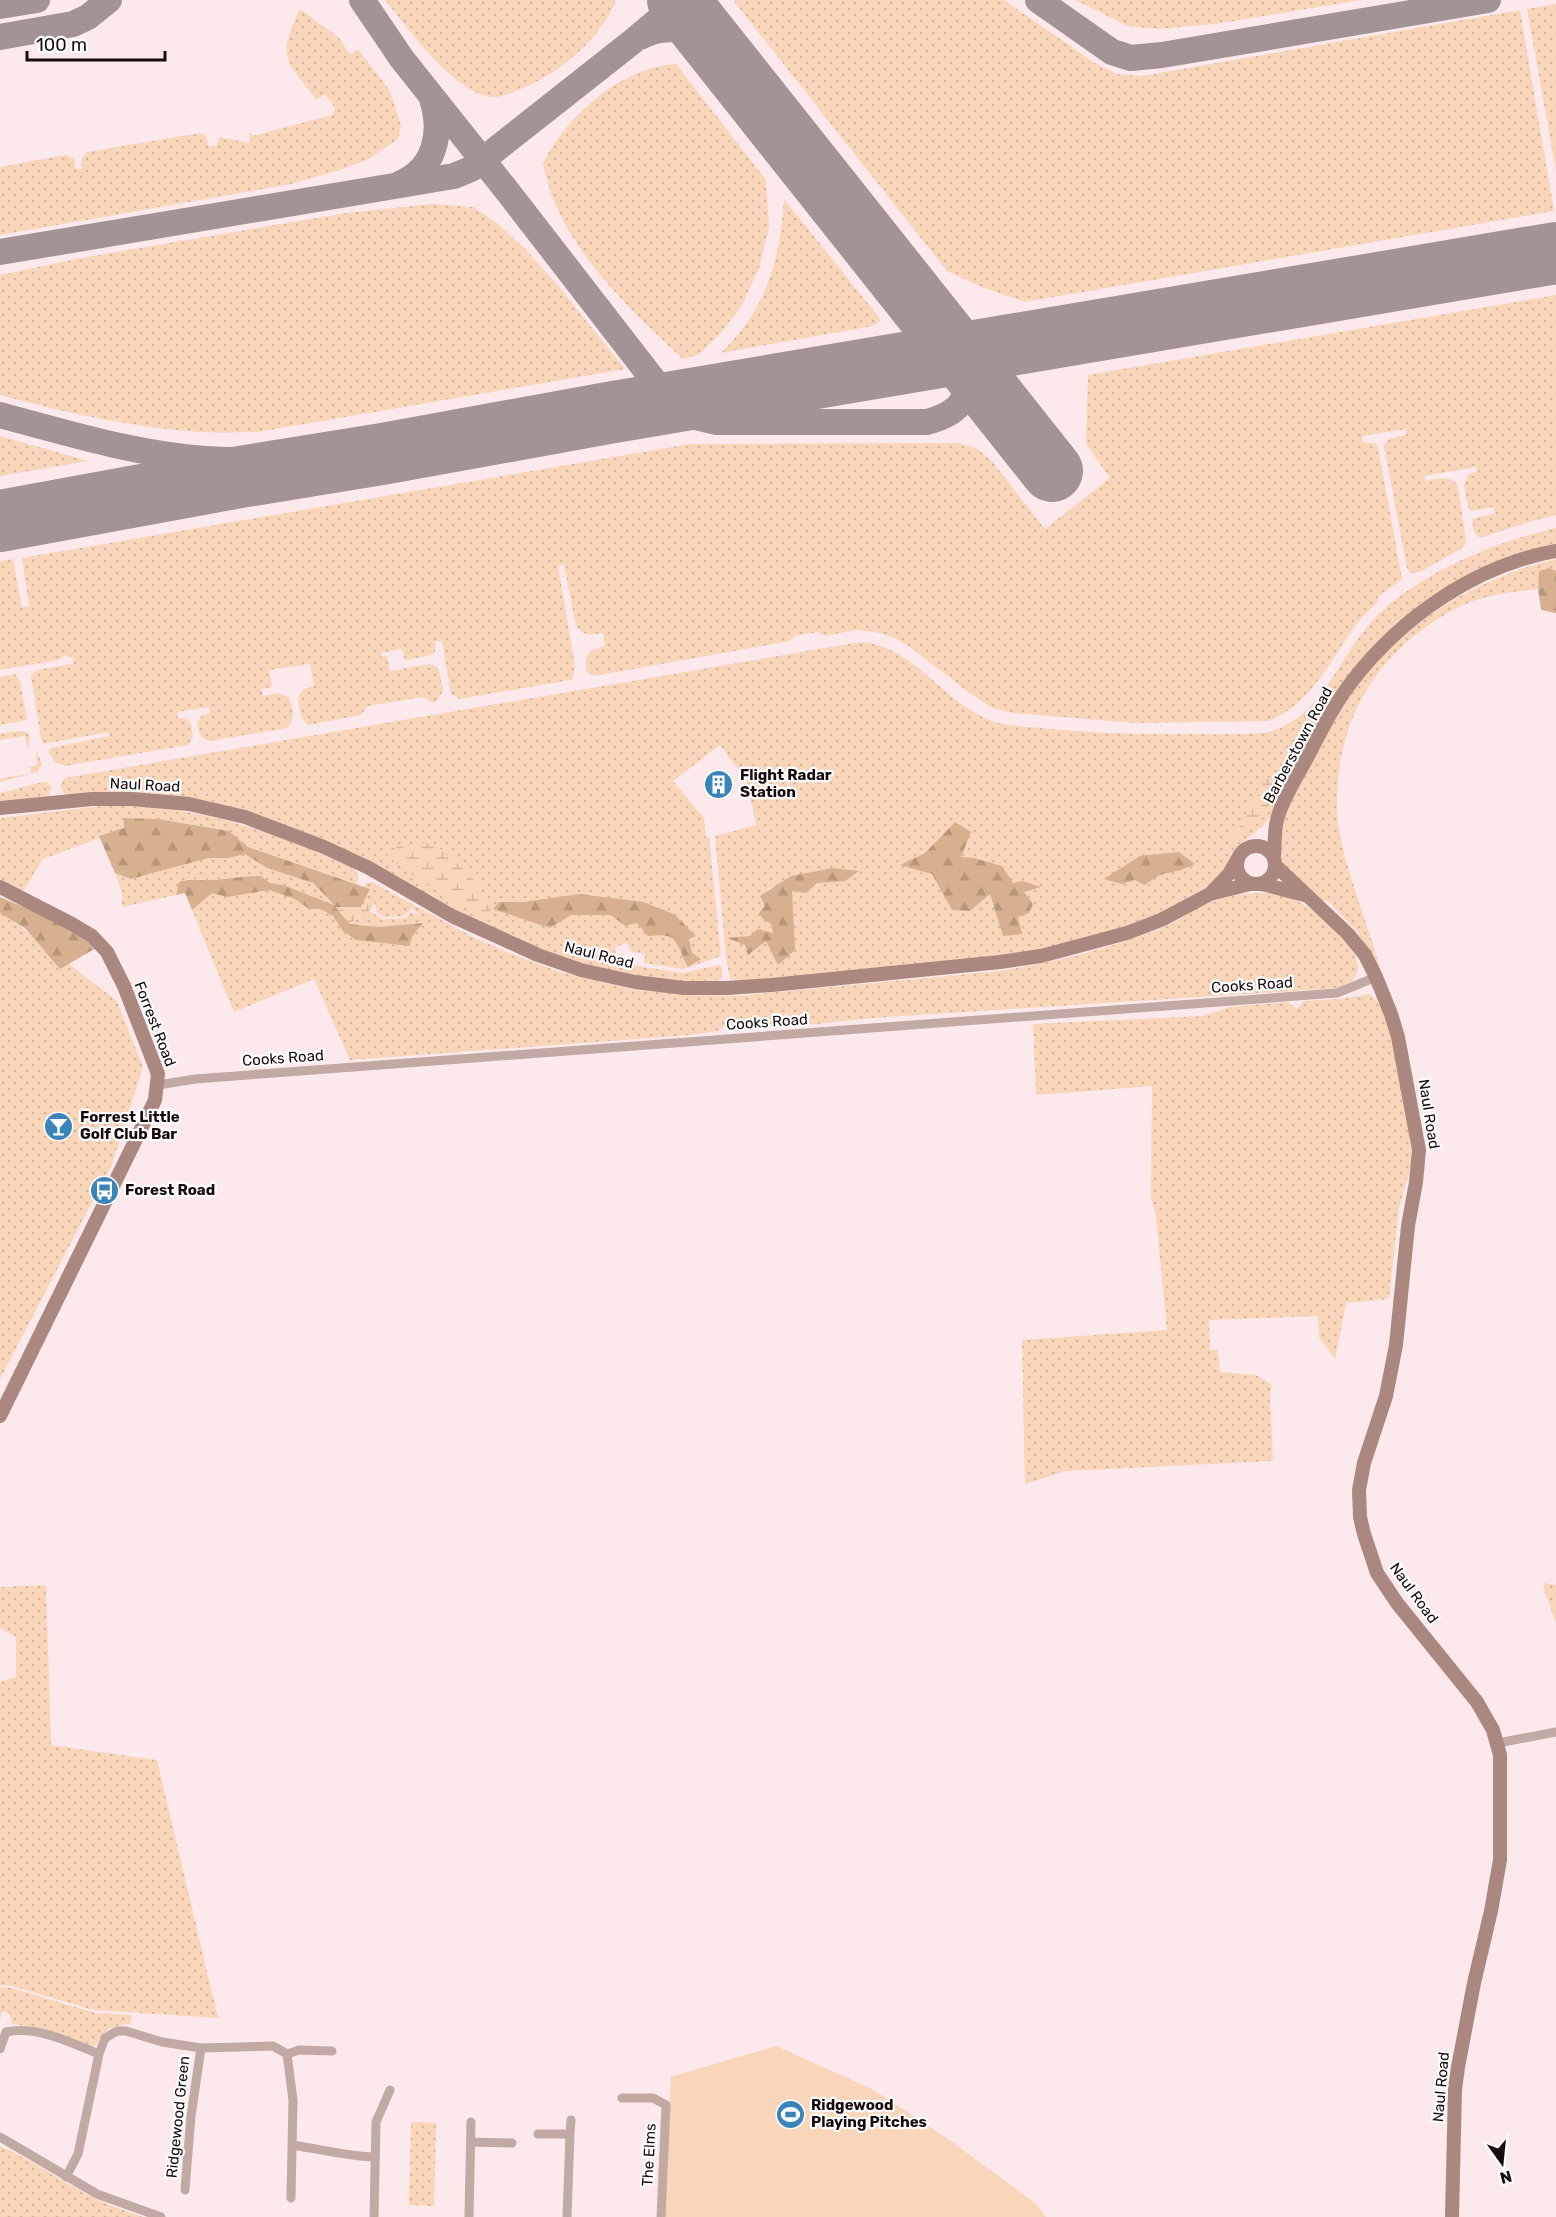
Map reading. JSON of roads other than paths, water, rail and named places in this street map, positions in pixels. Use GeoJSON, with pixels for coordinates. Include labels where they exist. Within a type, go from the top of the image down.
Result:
{"type":"FeatureCollection","features":[{"type":"Feature","properties":{"kind":"main road","name":"Barberstown Road"},"geometry":{"type":"LineString","coordinates":[[1275,861],[1277,819],[1330,713],[1352,681],[1380,648],[1408,622],[1472,581],[1507,565],[1556,551]]}},
{"type":"Feature","properties":{"kind":"main road","name":"Naul Road"},"geometry":{"type":"LineString","coordinates":[[0,808],[70,800],[132,799],[189,804],[245,817],[324,847],[369,868],[452,916],[528,951],[581,970],[635,982],[684,988],[727,988],[835,980],[1041,956],[1127,933],[1161,920],[1210,894],[1256,884],[1306,895]]}},
{"type":"Feature","properties":{"kind":"main road"},"geometry":{"type":"LineString","coordinates":[[1254,846],[1267,849],[1275,861],[1272,877],[1256,884],[1240,876],[1237,870],[1238,857],[1254,846],[1277,819]]}},
{"type":"Feature","properties":{"kind":"main road","name":"Naul Road"},"geometry":{"type":"LineString","coordinates":[[1210,894],[1230,874],[1238,857]]}},
{"type":"Feature","properties":{"kind":"main road","name":"Naul Road"},"geometry":{"type":"LineString","coordinates":[[1275,861],[1306,895],[1348,934],[1365,956],[1376,977],[1398,1037],[1417,1132],[1419,1162],[1408,1226],[1396,1345],[1386,1396],[1360,1478],[1358,1503],[1360,1517],[1377,1572],[1396,1603],[1477,1702],[1498,1743],[1502,1776],[1500,1860],[1457,2078],[1452,2217]]}},
{"type":"Feature","properties":{"kind":"main road","name":"Forrest Road"},"geometry":{"type":"LineString","coordinates":[[0,887],[72,924],[92,936],[104,947],[124,986],[156,1064],[158,1085],[155,1100],[0,1416]]}},
{"type":"Feature","properties":{"kind":"street","name":"Cooks Road"},"geometry":{"type":"LineString","coordinates":[[158,1085],[195,1079],[1337,993],[1376,977]]}},
{"type":"Feature","properties":{"kind":"street"},"geometry":{"type":"LineString","coordinates":[[1498,1743],[1556,1732]]}},
{"type":"Feature","properties":{"kind":"street","name":"Ridgewood Green"},"geometry":{"type":"LineString","coordinates":[[66,2177],[78,2154],[99,2054],[105,2038],[117,2031],[126,2031],[162,2042],[201,2048],[273,2046],[287,2054]]}},
{"type":"Feature","properties":{"kind":"street"},"geometry":{"type":"LineString","coordinates":[[0,2049],[6,2032],[33,2032],[62,2039],[99,2054]]}},
{"type":"Feature","properties":{"kind":"street","name":"Ridgewood Green"},"geometry":{"type":"LineString","coordinates":[[185,2190],[191,2116],[201,2048]]}},
{"type":"Feature","properties":{"kind":"street"},"geometry":{"type":"LineString","coordinates":[[291,2198],[293,2100],[287,2054],[298,2049],[332,2051]]}},
{"type":"Feature","properties":{"kind":"street"},"geometry":{"type":"LineString","coordinates":[[374,2217],[376,2122],[390,2091]]}},
{"type":"Feature","properties":{"kind":"street","name":"The Elms"},"geometry":{"type":"LineString","coordinates":[[622,2098],[653,2098],[666,2105],[661,2217]]}},
{"type":"Feature","properties":{"kind":"street"},"geometry":{"type":"LineString","coordinates":[[567,2217],[571,2120]]}},
{"type":"Feature","properties":{"kind":"street"},"geometry":{"type":"LineString","coordinates":[[469,2217],[471,2122]]}},
{"type":"Feature","properties":{"kind":"street"},"geometry":{"type":"LineString","coordinates":[[538,2134],[570,2134]]}},
{"type":"Feature","properties":{"kind":"street"},"geometry":{"type":"LineString","coordinates":[[0,2137],[97,2194],[161,2217]]}},
{"type":"Feature","properties":{"kind":"street"},"geometry":{"type":"LineString","coordinates":[[471,2142],[512,2143]]}},
{"type":"Feature","properties":{"kind":"street"},"geometry":{"type":"LineString","coordinates":[[292,2145],[348,2156],[375,2157]]}},
{"type":"Feature","properties":{"kind":"place","name":"Flight Radar Station"},"geometry":{"type":"Point","coordinates":[719,784]}},
{"type":"Feature","properties":{"kind":"place","name":"Forrest Little Golf Club Bar"},"geometry":{"type":"Point","coordinates":[59,1126]}},
{"type":"Feature","properties":{"kind":"place","name":"Forest Road"},"geometry":{"type":"Point","coordinates":[104,1190]}},
{"type":"Feature","properties":{"kind":"place","name":"Ridgewood Playing Pitches"},"geometry":{"type":"Point","coordinates":[790,2114]}}]}
